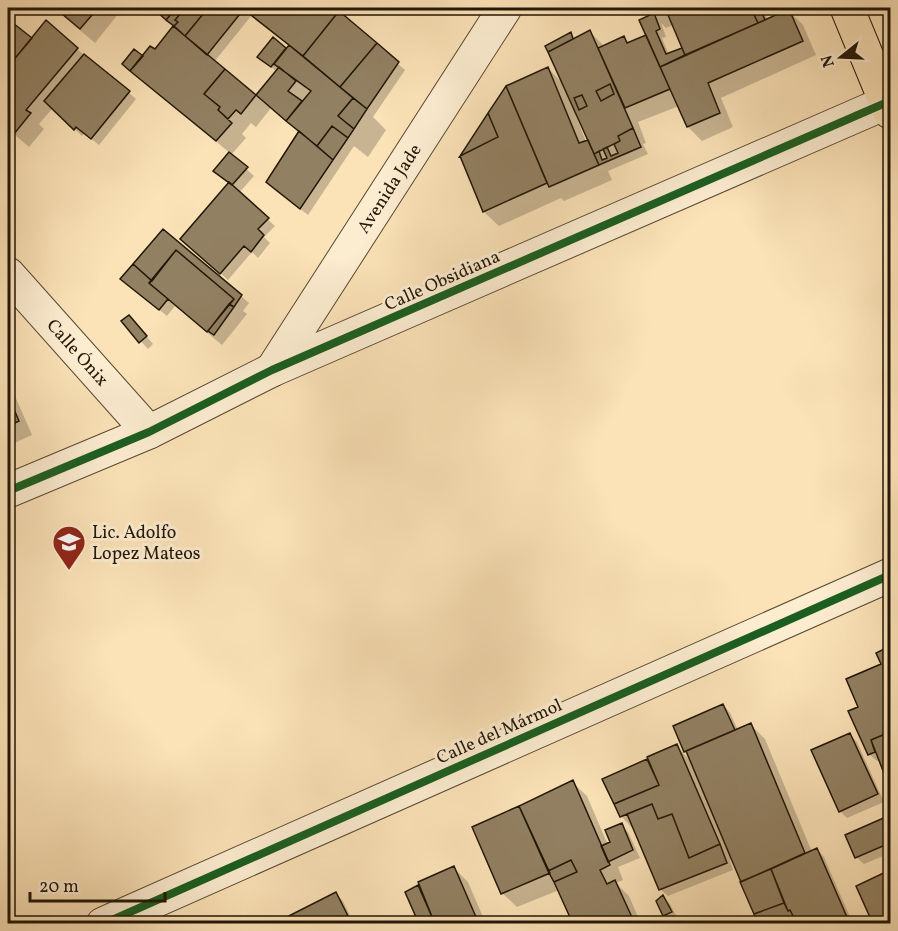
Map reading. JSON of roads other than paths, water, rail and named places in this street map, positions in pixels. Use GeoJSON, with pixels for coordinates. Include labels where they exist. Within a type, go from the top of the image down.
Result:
{"type":"FeatureCollection","features":[{"type":"Feature","properties":{"kind":"main road"},"geometry":{"type":"LineString","coordinates":[[847,8],[889,105]]}},
{"type":"Feature","properties":{"kind":"street","name":"Avenida Jade"},"geometry":{"type":"LineString","coordinates":[[272,370],[505,8]]}},
{"type":"Feature","properties":{"kind":"street","name":"Calle Obsidiana"},"geometry":{"type":"LineString","coordinates":[[8,491],[149,432],[272,370],[889,105]]}},
{"type":"Feature","properties":{"kind":"street","name":"Calle Ónix"},"geometry":{"type":"LineString","coordinates":[[8,274],[149,432]]}},
{"type":"Feature","properties":{"kind":"street","name":"Calle del Mármol"},"geometry":{"type":"LineString","coordinates":[[116,921],[891,575]]}},
{"type":"Feature","properties":{"kind":"place","name":"Lic. Adolfo Lopez Mateos"},"geometry":{"type":"Point","coordinates":[69,571]}}]}
